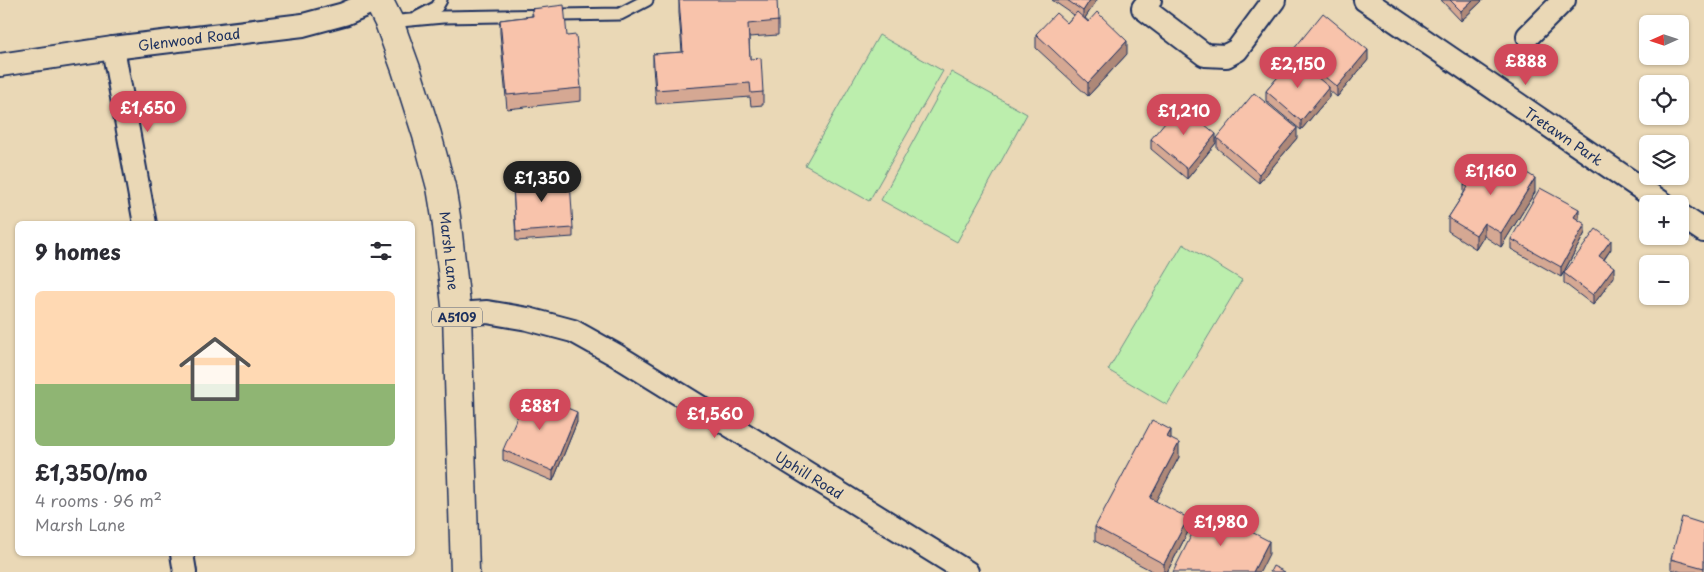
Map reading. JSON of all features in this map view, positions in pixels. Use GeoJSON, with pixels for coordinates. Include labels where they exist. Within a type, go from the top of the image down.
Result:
{"type":"FeatureCollection","features":[{"type":"Feature","properties":{"kind":"main road","name":"Marsh Lane"},"geometry":{"type":"LineString","coordinates":[[389,10],[441,187],[450,242],[456,314],[465,572]]}},
{"type":"Feature","properties":{"kind":"street"},"geometry":{"type":"LineString","coordinates":[[1150,0],[1143,8],[1205,55],[1226,56],[1237,50],[1274,0]]}},
{"type":"Feature","properties":{"kind":"street","name":"Tretawn Park"},"geometry":{"type":"LineString","coordinates":[[1366,0],[1651,195]]}},
{"type":"Feature","properties":{"kind":"street"},"geometry":{"type":"LineString","coordinates":[[1528,36],[1564,0]]}},
{"type":"Feature","properties":{"kind":"street","name":"Glenwood Road"},"geometry":{"type":"LineString","coordinates":[[0,65],[113,48],[303,25],[344,14],[389,10]]}},
{"type":"Feature","properties":{"kind":"street"},"geometry":{"type":"LineString","coordinates":[[113,48],[144,221]]}},
{"type":"Feature","properties":{"kind":"street"},"geometry":{"type":"LineString","coordinates":[[1689,220],[1704,231]]}},
{"type":"Feature","properties":{"kind":"street","name":"Uphill Road"},"geometry":{"type":"LineString","coordinates":[[456,314],[487,312],[528,319],[573,331],[616,355],[967,572]]}},
{"type":"Feature","properties":{"kind":"street"},"geometry":{"type":"LineString","coordinates":[[182,556],[185,572]]}},
{"type":"Feature","properties":{"kind":"lane"},"geometry":{"type":"LineString","coordinates":[[389,10],[437,7],[441,0]]}},
{"type":"Feature","properties":{"kind":"lane"},"geometry":{"type":"LineString","coordinates":[[389,10],[443,17],[620,14],[647,0]]}},
{"type":"Feature","properties":{"kind":"green space"},"geometry":{"type":"Polygon","coordinates":[[[879,35],[943,71],[869,201],[805,165],[879,35]]]}},
{"type":"Feature","properties":{"kind":"green space"},"geometry":{"type":"Polygon","coordinates":[[[951,72],[1027,114],[957,242],[881,200],[951,72]]]}},
{"type":"Feature","properties":{"kind":"green space"},"geometry":{"type":"Polygon","coordinates":[[[1183,244],[1242,280],[1167,405],[1108,370],[1183,244]]]}},
{"type":"Feature","properties":{"kind":"building"},"geometry":{"type":"Polygon","coordinates":[[[679,0],[777,0],[778,21],[748,24],[750,59],[761,58],[763,92],[751,93],[750,83],[656,90],[653,54],[683,52],[679,0]]]}},
{"type":"Feature","properties":{"kind":"building"},"geometry":{"type":"Polygon","coordinates":[[[1067,0],[1090,0],[1083,11],[1067,0]]]}},
{"type":"Feature","properties":{"kind":"building"},"geometry":{"type":"Polygon","coordinates":[[[1450,0],[1473,0],[1461,11],[1450,0]]]}},
{"type":"Feature","properties":{"kind":"building"},"geometry":{"type":"Polygon","coordinates":[[[564,5],[567,36],[576,35],[581,88],[507,95],[500,20],[533,16],[532,9],[564,5]]]}},
{"type":"Feature","properties":{"kind":"building"},"geometry":{"type":"Polygon","coordinates":[[[1077,12],[1088,22],[1097,12],[1127,41],[1088,83],[1036,34],[1056,13],[1067,23],[1077,12]]]}},
{"type":"Feature","properties":{"kind":"building"},"geometry":{"type":"Polygon","coordinates":[[[1323,13],[1368,50],[1337,87],[1293,50],[1323,13]]]}},
{"type":"Feature","properties":{"kind":"building"},"geometry":{"type":"Polygon","coordinates":[[[1294,58],[1329,87],[1301,121],[1266,91],[1294,58]]]}},
{"type":"Feature","properties":{"kind":"building"},"geometry":{"type":"Polygon","coordinates":[[[1254,93],[1297,128],[1259,174],[1217,138],[1254,93]]]}},
{"type":"Feature","properties":{"kind":"building"},"geometry":{"type":"Polygon","coordinates":[[[1180,104],[1216,134],[1187,169],[1151,139],[1180,104]]]}},
{"type":"Feature","properties":{"kind":"building"},"geometry":{"type":"Polygon","coordinates":[[[1482,157],[1498,167],[1503,158],[1535,178],[1501,233],[1484,223],[1476,235],[1448,218],[1468,187],[1464,185],[1482,157]]]}},
{"type":"Feature","properties":{"kind":"building"},"geometry":{"type":"Polygon","coordinates":[[[546,166],[547,183],[570,181],[573,228],[516,232],[513,186],[526,185],[525,168],[546,166]]]}},
{"type":"Feature","properties":{"kind":"building"},"geometry":{"type":"Polygon","coordinates":[[[1540,188],[1579,209],[1574,217],[1585,224],[1561,267],[1511,239],[1540,188]]]}},
{"type":"Feature","properties":{"kind":"building"},"geometry":{"type":"Polygon","coordinates":[[[1596,229],[1611,240],[1599,256],[1614,267],[1593,295],[1564,273],[1596,229]]]}},
{"type":"Feature","properties":{"kind":"building"},"geometry":{"type":"Polygon","coordinates":[[[528,392],[577,412],[553,471],[503,450],[528,392]]]}},
{"type":"Feature","properties":{"kind":"building"},"geometry":{"type":"Polygon","coordinates":[[[1152,420],[1171,430],[1167,437],[1179,443],[1150,498],[1188,518],[1164,564],[1095,527],[1152,420]]]}},
{"type":"Feature","properties":{"kind":"building"},"geometry":{"type":"Polygon","coordinates":[[[1205,508],[1269,541],[1253,572],[1173,572],[1205,508]]]}},
{"type":"Feature","properties":{"kind":"building"},"geometry":{"type":"Polygon","coordinates":[[[1682,517],[1704,524],[1704,568],[1671,559],[1682,517]]]}},
{"type":"Feature","properties":{"kind":"building"},"geometry":{"type":"Polygon","coordinates":[[[1273,566],[1285,572],[1270,572],[1273,566]]]}}]}
